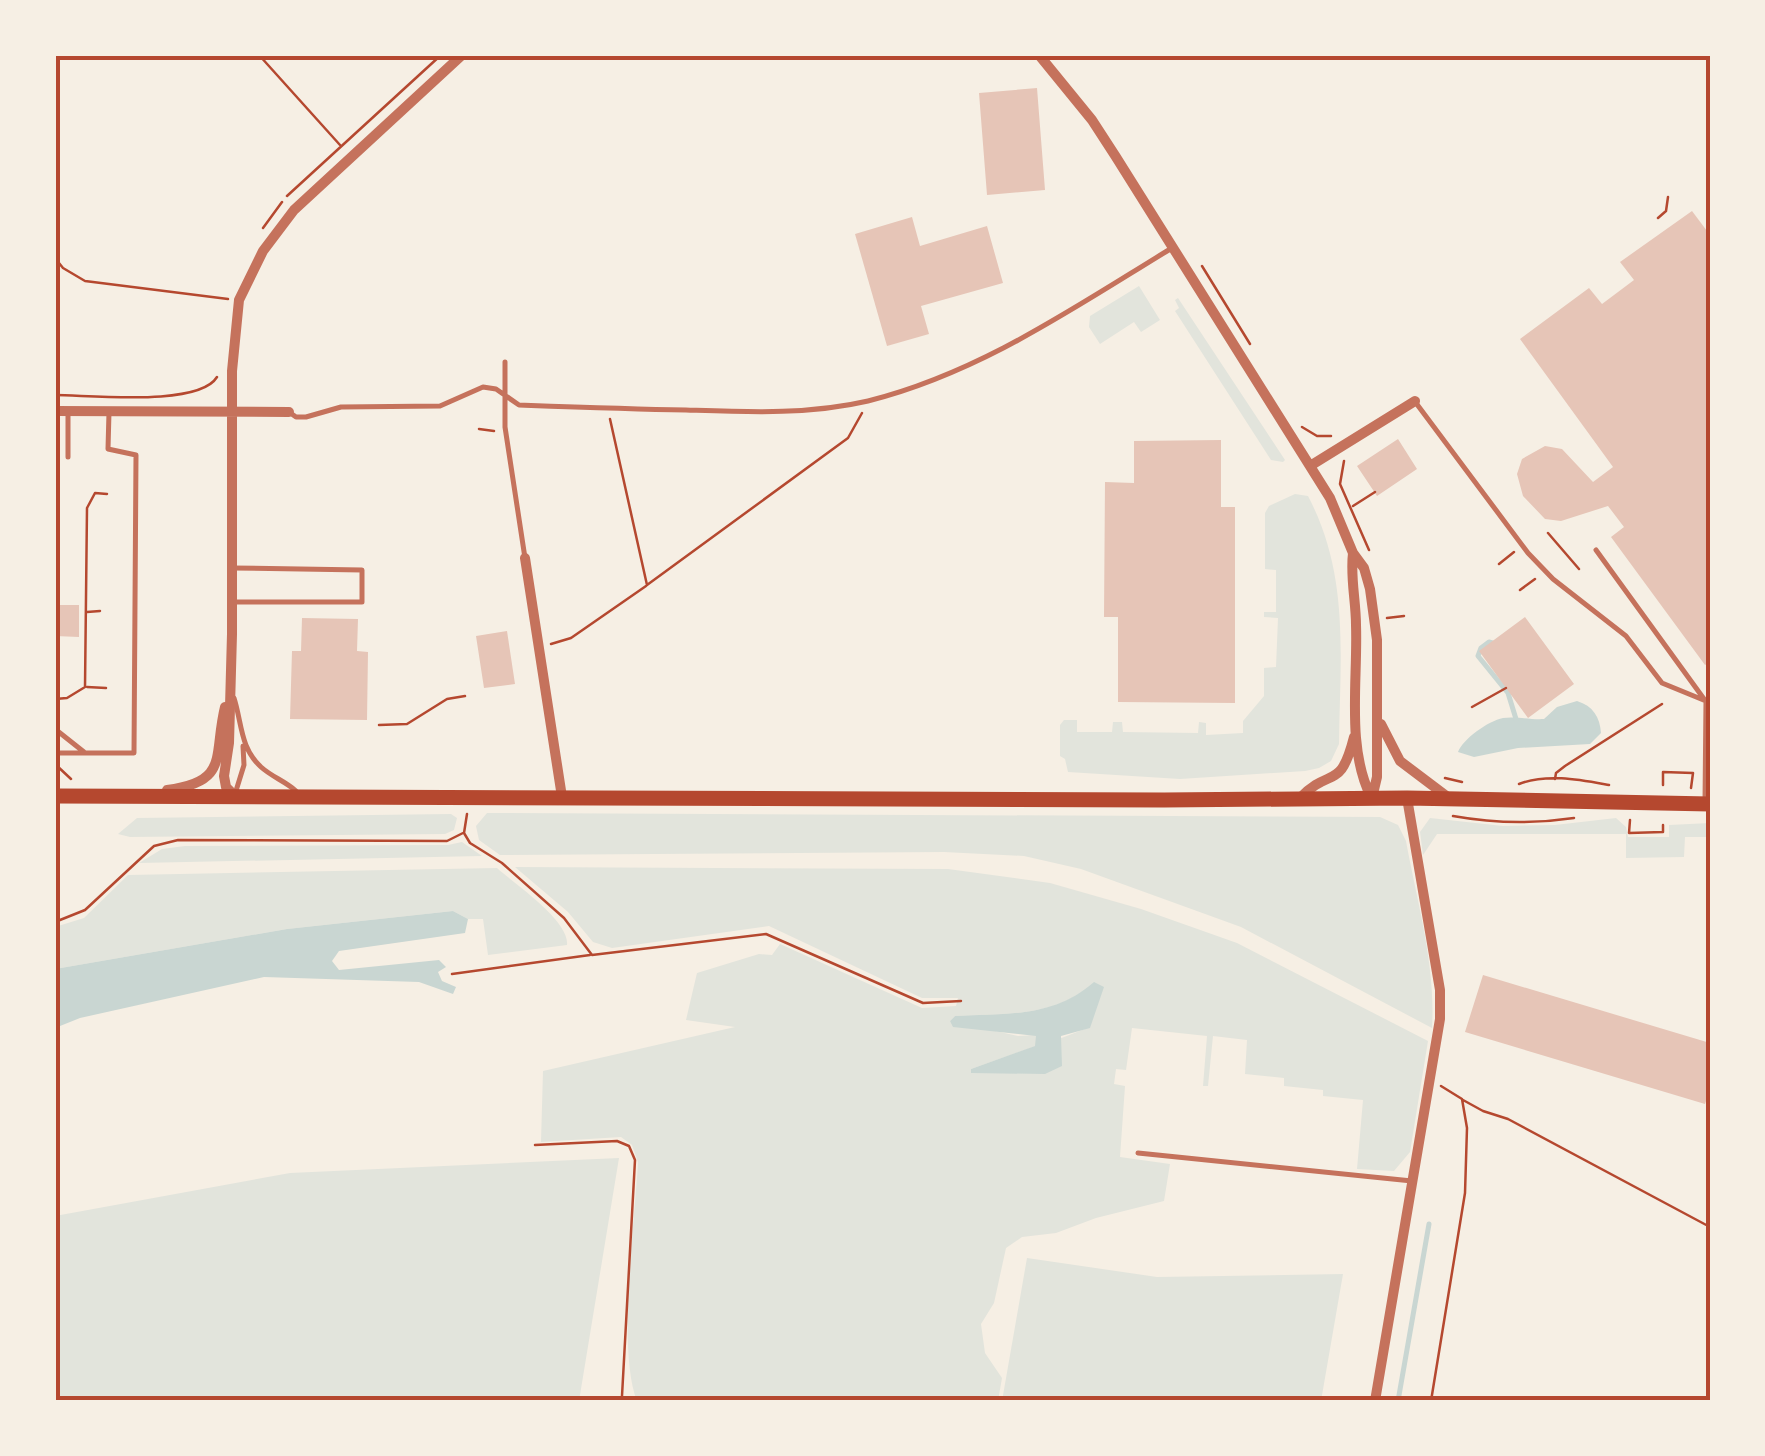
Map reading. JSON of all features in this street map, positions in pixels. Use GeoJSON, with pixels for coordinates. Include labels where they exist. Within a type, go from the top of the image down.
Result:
{"type":"FeatureCollection","features":[{"type":"Feature","properties":{"kind":"main road"},"geometry":{"type":"LineString","coordinates":[[55,796],[1407,798],[1447,807],[1708,804]]}},
{"type":"Feature","properties":{"kind":"street"},"geometry":{"type":"LineString","coordinates":[[234,796],[226,787],[224,776],[229,743],[232,410],[239,300],[250,273],[277,230],[462,55]]}},
{"type":"Feature","properties":{"kind":"street"},"geometry":{"type":"LineString","coordinates":[[1040,55],[1092,120],[1330,498],[1353,554],[1364,568],[1377,640],[1377,777],[1372,798]]}},
{"type":"Feature","properties":{"kind":"street"},"geometry":{"type":"LineString","coordinates":[[1310,466],[1414,401]]}},
{"type":"Feature","properties":{"kind":"street"},"geometry":{"type":"LineString","coordinates":[[55,411],[288,412]]}},
{"type":"Feature","properties":{"kind":"street"},"geometry":{"type":"LineString","coordinates":[[1353,554],[1360,774],[1372,798]]}},
{"type":"Feature","properties":{"kind":"street"},"geometry":{"type":"LineString","coordinates":[[525,558],[562,797]]}},
{"type":"Feature","properties":{"kind":"street"},"geometry":{"type":"LineString","coordinates":[[137,796],[186,788],[210,776],[219,758],[230,687]]}},
{"type":"Feature","properties":{"kind":"street"},"geometry":{"type":"LineString","coordinates":[[1378,714],[1400,761],[1447,807]]}},
{"type":"Feature","properties":{"kind":"street"},"geometry":{"type":"LineString","coordinates":[[1300,798],[1313,784],[1341,773],[1357,726]]}},
{"type":"Feature","properties":{"kind":"street"},"geometry":{"type":"LineString","coordinates":[[1374,1401],[1440,1019],[1440,990],[1407,798]]}},
{"type":"Feature","properties":{"kind":"lane"},"geometry":{"type":"LineString","coordinates":[[288,412],[296,417],[341,406],[440,406],[483,387],[496,389],[519,405],[607,408],[752,412],[812,410],[868,400],[947,374],[1017,343],[1172,248]]}},
{"type":"Feature","properties":{"kind":"lane"},"geometry":{"type":"LineString","coordinates":[[505,362],[505,428],[525,558]]}},
{"type":"Feature","properties":{"kind":"lane"},"geometry":{"type":"LineString","coordinates":[[1414,401],[1528,553],[1553,579],[1626,636],[1662,683],[1706,701]]}},
{"type":"Feature","properties":{"kind":"lane"},"geometry":{"type":"LineString","coordinates":[[68,411],[68,457]]}},
{"type":"Feature","properties":{"kind":"lane"},"geometry":{"type":"LineString","coordinates":[[55,753],[134,753],[136,455],[108,448],[108,412]]}},
{"type":"Feature","properties":{"kind":"lane"},"geometry":{"type":"LineString","coordinates":[[1596,550],[1706,701],[1708,804]]}},
{"type":"Feature","properties":{"kind":"lane"},"geometry":{"type":"LineString","coordinates":[[232,568],[362,570],[362,602],[232,602]]}},
{"type":"Feature","properties":{"kind":"lane"},"geometry":{"type":"LineString","coordinates":[[230,687],[244,765],[234,796]]}},
{"type":"Feature","properties":{"kind":"lane"},"geometry":{"type":"LineString","coordinates":[[55,729],[84,753]]}},
{"type":"Feature","properties":{"kind":"lane"},"geometry":{"type":"LineString","coordinates":[[243,744],[264,770],[284,780],[302,797]]}},
{"type":"Feature","properties":{"kind":"lane"},"geometry":{"type":"LineString","coordinates":[[1138,1153],[1412,1181]]}},
{"type":"Feature","properties":{"kind":"path"},"geometry":{"type":"LineString","coordinates":[[259,55],[351,157]]}},
{"type":"Feature","properties":{"kind":"path"},"geometry":{"type":"LineString","coordinates":[[1658,218],[1666,210],[1668,197]]}},
{"type":"Feature","properties":{"kind":"path"},"geometry":{"type":"LineString","coordinates":[[55,258],[85,281],[239,300]]}},
{"type":"Feature","properties":{"kind":"path"},"geometry":{"type":"LineString","coordinates":[[539,647],[571,638],[848,438],[868,400]]}},
{"type":"Feature","properties":{"kind":"path"},"geometry":{"type":"LineString","coordinates":[[607,408],[647,585]]}},
{"type":"Feature","properties":{"kind":"path"},"geometry":{"type":"LineString","coordinates":[[479,430],[505,428]]}},
{"type":"Feature","properties":{"kind":"path"},"geometry":{"type":"LineString","coordinates":[[1346,463],[1340,478],[1369,551]]}},
{"type":"Feature","properties":{"kind":"path"},"geometry":{"type":"LineString","coordinates":[[1352,507],[1374,492]]}},
{"type":"Feature","properties":{"kind":"path"},"geometry":{"type":"LineString","coordinates":[[86,687],[87,508],[95,494],[108,494]]}},
{"type":"Feature","properties":{"kind":"path"},"geometry":{"type":"LineString","coordinates":[[1548,532],[1579,569]]}},
{"type":"Feature","properties":{"kind":"path"},"geometry":{"type":"LineString","coordinates":[[1499,564],[1514,552]]}},
{"type":"Feature","properties":{"kind":"path"},"geometry":{"type":"LineString","coordinates":[[1520,590],[1535,579]]}},
{"type":"Feature","properties":{"kind":"path"},"geometry":{"type":"LineString","coordinates":[[86,621],[88,611],[100,611]]}},
{"type":"Feature","properties":{"kind":"path"},"geometry":{"type":"LineString","coordinates":[[1386,618],[1404,616]]}},
{"type":"Feature","properties":{"kind":"path"},"geometry":{"type":"LineString","coordinates":[[79,620],[86,621]]}},
{"type":"Feature","properties":{"kind":"path"},"geometry":{"type":"LineString","coordinates":[[55,699],[67,698],[86,687],[106,688]]}},
{"type":"Feature","properties":{"kind":"path"},"geometry":{"type":"LineString","coordinates":[[1472,706],[1506,688]]}},
{"type":"Feature","properties":{"kind":"path"},"geometry":{"type":"LineString","coordinates":[[379,725],[407,724],[447,699],[465,696]]}},
{"type":"Feature","properties":{"kind":"path"},"geometry":{"type":"LineString","coordinates":[[1555,779],[1565,766],[1662,704]]}},
{"type":"Feature","properties":{"kind":"path"},"geometry":{"type":"LineString","coordinates":[[1434,772],[1467,784]]}},
{"type":"Feature","properties":{"kind":"path"},"geometry":{"type":"LineString","coordinates":[[1663,786],[1664,772],[1686,772]]}},
{"type":"Feature","properties":{"kind":"path"},"geometry":{"type":"LineString","coordinates":[[1690,790],[1693,773]]}},
{"type":"Feature","properties":{"kind":"path"},"geometry":{"type":"LineString","coordinates":[[1510,787],[1530,780],[1555,779],[1620,786]]}},
{"type":"Feature","properties":{"kind":"path"},"geometry":{"type":"LineString","coordinates":[[1654,790],[1672,790]]}},
{"type":"Feature","properties":{"kind":"path"},"geometry":{"type":"LineString","coordinates":[[55,922],[85,910],[154,846],[178,840],[447,841],[464,833],[466,797]]}},
{"type":"Feature","properties":{"kind":"path"},"geometry":{"type":"LineString","coordinates":[[1447,807],[1480,821],[1581,817]]}},
{"type":"Feature","properties":{"kind":"path"},"geometry":{"type":"LineString","coordinates":[[1622,815],[1630,818],[1630,833],[1663,832],[1663,825]]}},
{"type":"Feature","properties":{"kind":"path"},"geometry":{"type":"LineString","coordinates":[[464,833],[470,843],[502,863],[564,918],[592,954]]}},
{"type":"Feature","properties":{"kind":"path"},"geometry":{"type":"LineString","coordinates":[[452,974],[766,934],[924,1003],[961,1001]]}},
{"type":"Feature","properties":{"kind":"path"},"geometry":{"type":"LineString","coordinates":[[1430,1083],[1448,1088],[1483,1111],[1508,1119],[1710,1227]]}},
{"type":"Feature","properties":{"kind":"path"},"geometry":{"type":"LineString","coordinates":[[1431,1401],[1464,1193],[1467,1128],[1462,1099]]}},
{"type":"Feature","properties":{"kind":"path"},"geometry":{"type":"LineString","coordinates":[[535,1145],[617,1141],[629,1146],[635,1160],[622,1396],[626,1401]]}},
{"type":"Feature","properties":{"kind":"shaded area"},"geometry":{"type":"Polygon","coordinates":[[[1139,286],[1160,320],[1141,332],[1134,322],[1100,344],[1089,327],[1090,316],[1139,286]]]}},
{"type":"Feature","properties":{"kind":"shaded area"},"geometry":{"type":"Polygon","coordinates":[[[1178,298],[1283,462],[1271,460],[1175,311],[1179,308],[1175,300],[1178,298]]]}},
{"type":"Feature","properties":{"kind":"shaded area"},"geometry":{"type":"Polygon","coordinates":[[[1295,494],[1308,496],[1331,556],[1337,586],[1341,648],[1339,744],[1331,761],[1305,771],[1180,779],[1068,772],[1065,759],[1060,756],[1060,725],[1064,720],[1077,720],[1077,732],[1112,732],[1113,722],[1122,722],[1123,732],[1198,733],[1199,722],[1206,723],[1206,735],[1243,733],[1243,721],[1264,696],[1264,668],[1276,667],[1278,618],[1264,617],[1264,612],[1276,612],[1276,570],[1265,569],[1265,513],[1269,506],[1295,494]]]}},
{"type":"Feature","properties":{"kind":"shaded area"},"geometry":{"type":"Polygon","coordinates":[[[1577,701],[1591,709],[1599,722],[1601,733],[1590,744],[1518,748],[1474,757],[1458,752],[1470,736],[1497,720],[1544,719],[1557,707],[1577,701]]]}},
{"type":"Feature","properties":{"kind":"shaded area"},"geometry":{"type":"Polygon","coordinates":[[[487,813],[1380,817],[1398,825],[1406,841],[1428,958],[1432,1028],[1241,927],[1081,869],[1024,856],[944,852],[500,855],[479,840],[476,826],[487,813]]]}},
{"type":"Feature","properties":{"kind":"shaded area"},"geometry":{"type":"Polygon","coordinates":[[[451,814],[457,818],[454,830],[445,834],[118,834],[137,818],[451,814]]]}},
{"type":"Feature","properties":{"kind":"shaded area"},"geometry":{"type":"Polygon","coordinates":[[[1430,818],[1503,826],[1616,818],[1626,827],[1628,837],[1669,837],[1669,825],[1710,823],[1710,842],[1706,837],[1685,837],[1684,857],[1626,858],[1626,834],[1437,834],[1423,855],[1420,832],[1430,818]]]}},
{"type":"Feature","properties":{"kind":"shaded area"},"geometry":{"type":"Polygon","coordinates":[[[462,842],[482,856],[139,863],[162,849],[185,846],[462,842]]]}},
{"type":"Feature","properties":{"kind":"shaded area"},"geometry":{"type":"Polygon","coordinates":[[[515,867],[948,869],[1050,883],[1141,909],[1237,943],[1428,1041],[1410,1152],[1394,1171],[1357,1169],[1363,1100],[1323,1096],[1323,1090],[1284,1086],[1284,1078],[1245,1074],[1247,1040],[1213,1036],[1208,1086],[1203,1086],[1207,1036],[1132,1028],[1126,1070],[1116,1069],[1114,1084],[1125,1086],[1120,1157],[1170,1164],[1164,1201],[1096,1218],[1056,1233],[1022,1237],[1006,1248],[994,1303],[981,1324],[985,1353],[1002,1378],[998,1401],[637,1401],[631,1379],[628,1319],[638,1162],[632,1145],[621,1137],[541,1142],[543,1071],[735,1027],[686,1020],[697,973],[759,954],[772,955],[780,944],[922,1008],[956,1006],[958,998],[922,998],[769,926],[612,948],[593,942],[568,912],[515,867]],[[1094,983],[1046,1008],[955,1016],[950,1021],[1018,1036],[1036,1035],[1036,1046],[971,1069],[971,1073],[1090,1027],[1097,1000],[1094,983]]]}},
{"type":"Feature","properties":{"kind":"shaded area"},"geometry":{"type":"Polygon","coordinates":[[[497,868],[551,915],[566,935],[567,945],[488,955],[483,919],[468,919],[453,911],[287,929],[55,969],[55,927],[84,918],[128,875],[497,868]]]}},
{"type":"Feature","properties":{"kind":"shaded area"},"geometry":{"type":"Polygon","coordinates":[[[453,911],[468,919],[465,933],[339,951],[332,961],[339,970],[439,960],[446,967],[438,972],[442,981],[456,987],[453,994],[419,982],[264,977],[80,1018],[55,1028],[55,969],[287,929],[453,911]]]}},
{"type":"Feature","properties":{"kind":"shaded area"},"geometry":{"type":"Polygon","coordinates":[[[1094,982],[1104,987],[1090,1028],[1061,1036],[1062,1066],[1045,1074],[971,1073],[971,1069],[1035,1046],[1036,1036],[953,1027],[950,1021],[955,1016],[1046,1008],[1094,982]]]}},
{"type":"Feature","properties":{"kind":"shaded area"},"geometry":{"type":"Polygon","coordinates":[[[619,1158],[579,1401],[55,1401],[55,1216],[290,1173],[619,1158]]]}},
{"type":"Feature","properties":{"kind":"shaded area"},"geometry":{"type":"Polygon","coordinates":[[[1027,1258],[1157,1277],[1343,1274],[1321,1401],[1002,1401],[1027,1258]]]}},
{"type":"Feature","properties":{"kind":"building"},"geometry":{"type":"Polygon","coordinates":[[[1037,88],[1045,190],[987,195],[979,93],[1037,88]]]}},
{"type":"Feature","properties":{"kind":"building"},"geometry":{"type":"Polygon","coordinates":[[[1692,211],[1710,235],[1710,662],[1705,665],[1611,537],[1624,527],[1608,506],[1561,521],[1545,519],[1523,496],[1517,474],[1522,459],[1545,446],[1562,449],[1593,482],[1613,467],[1520,339],[1589,288],[1602,304],[1634,280],[1620,262],[1692,211]]]}},
{"type":"Feature","properties":{"kind":"building"},"geometry":{"type":"Polygon","coordinates":[[[912,217],[920,246],[987,226],[1003,283],[921,306],[929,334],[887,346],[855,234],[912,217]]]}},
{"type":"Feature","properties":{"kind":"building"},"geometry":{"type":"Polygon","coordinates":[[[1398,439],[1417,469],[1377,496],[1357,466],[1398,439]]]}},
{"type":"Feature","properties":{"kind":"building"},"geometry":{"type":"Polygon","coordinates":[[[1221,440],[1221,507],[1235,507],[1235,703],[1118,702],[1118,617],[1104,617],[1105,482],[1134,483],[1134,441],[1221,440]]]}},
{"type":"Feature","properties":{"kind":"building"},"geometry":{"type":"Polygon","coordinates":[[[55,605],[79,605],[79,637],[55,636],[55,605]]]}},
{"type":"Feature","properties":{"kind":"building"},"geometry":{"type":"Polygon","coordinates":[[[1525,617],[1574,684],[1528,718],[1479,651],[1525,617]]]}},
{"type":"Feature","properties":{"kind":"building"},"geometry":{"type":"Polygon","coordinates":[[[302,618],[358,619],[357,651],[368,652],[367,720],[290,719],[292,651],[301,651],[302,618]]]}},
{"type":"Feature","properties":{"kind":"building"},"geometry":{"type":"Polygon","coordinates":[[[507,631],[515,684],[484,688],[476,636],[507,631]]]}},
{"type":"Feature","properties":{"kind":"building"},"geometry":{"type":"Polygon","coordinates":[[[1483,975],[1710,1043],[1710,1089],[1705,1104],[1465,1032],[1483,975]]]}},
{"type":"Feature","properties":{"kind":"waterway"},"geometry":{"type":"LineString","coordinates":[[1496,644],[1489,642],[1478,656],[1508,693],[1516,719]]}},
{"type":"Feature","properties":{"kind":"waterway"},"geometry":{"type":"LineString","coordinates":[[1398,1401],[1429,1224]]}}]}
